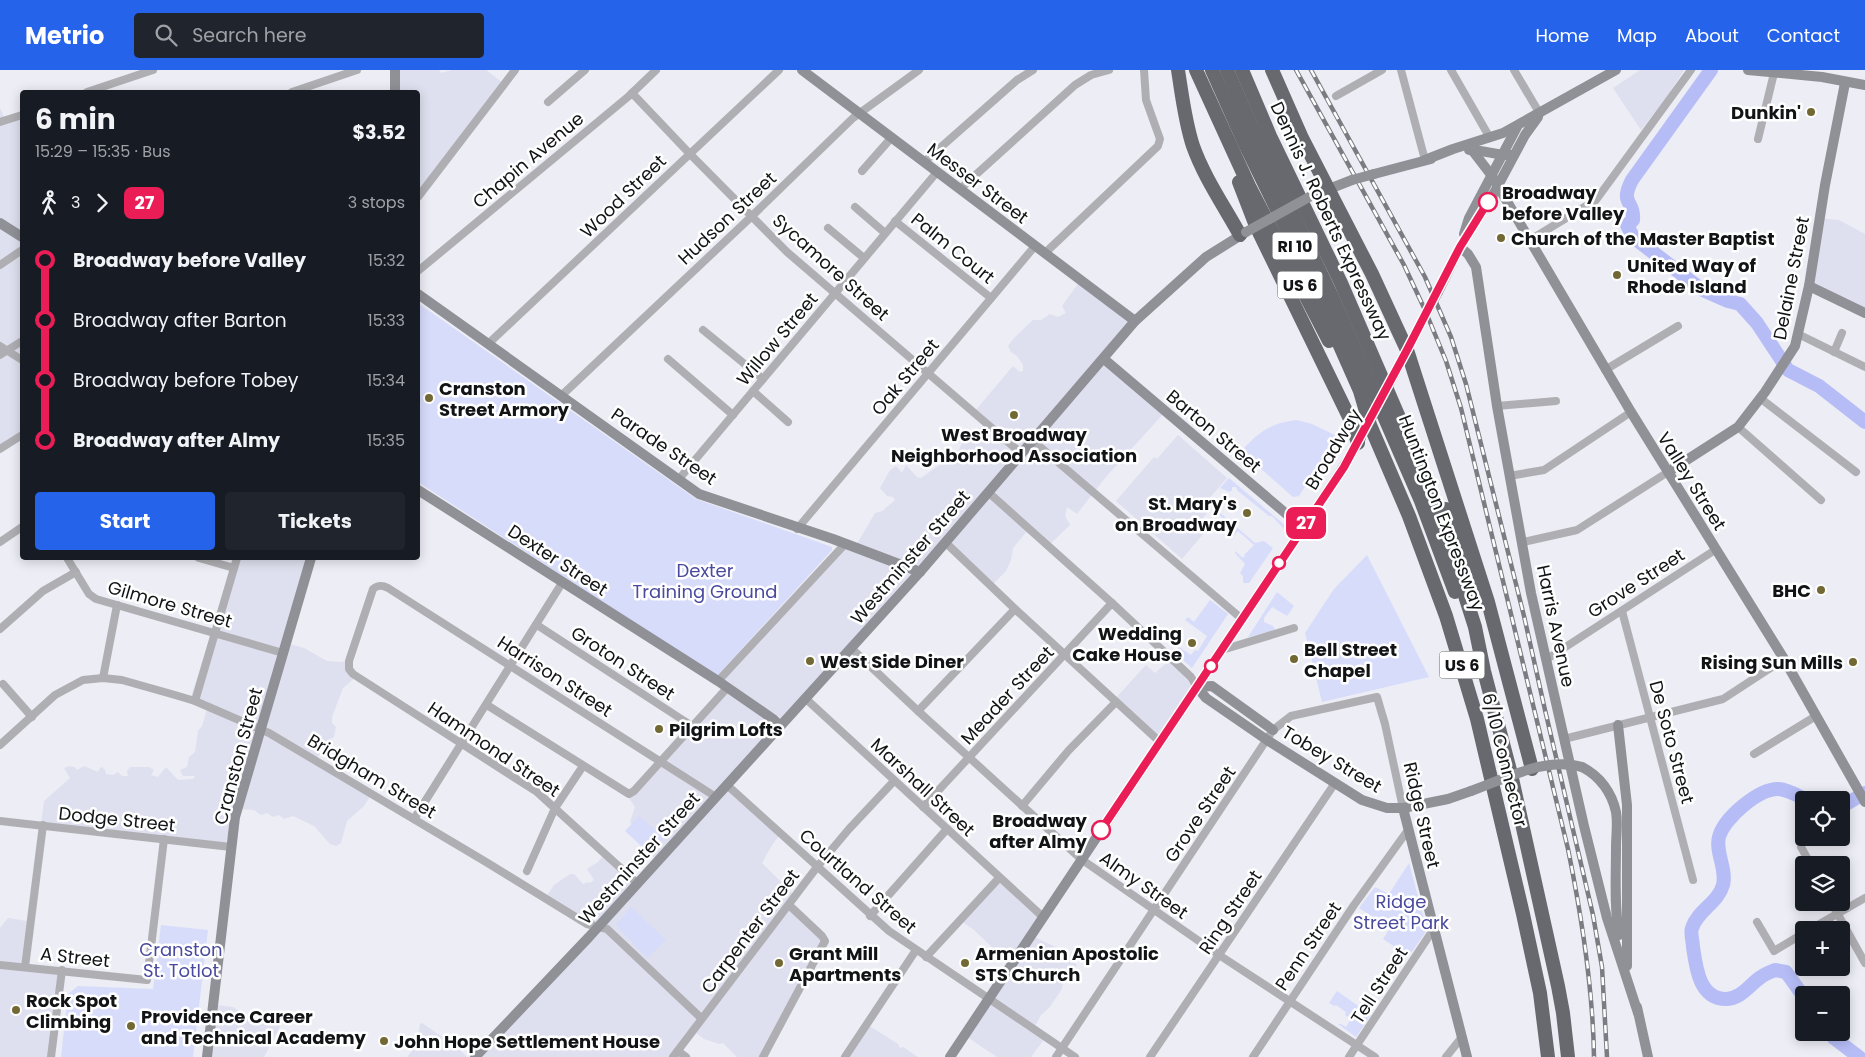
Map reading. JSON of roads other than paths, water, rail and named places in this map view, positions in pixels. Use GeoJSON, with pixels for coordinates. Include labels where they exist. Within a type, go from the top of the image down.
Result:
{"type":"FeatureCollection","features":[{"type":"Feature","properties":{"kind":"highway"},"geometry":{"type":"LineString","coordinates":[[1178,70],[1192,145],[1201,164],[1243,234]]}},
{"type":"Feature","properties":{"kind":"highway","name":"US 6"},"geometry":{"type":"LineString","coordinates":[[1196,70],[1255,198],[1322,328],[1353,395],[1364,433]]}},
{"type":"Feature","properties":{"kind":"highway","name":"Huntington Expressway"},"geometry":{"type":"LineString","coordinates":[[1212,70],[1244,142],[1301,257],[1360,391],[1364,433]]}},
{"type":"Feature","properties":{"kind":"highway","name":"Huntington Expressway"},"geometry":{"type":"LineString","coordinates":[[1227,70],[1254,133],[1328,287],[1415,488],[1484,671]]}},
{"type":"Feature","properties":{"kind":"highway","name":"Dennis J. Roberts Expressway"},"geometry":{"type":"LineString","coordinates":[[1242,70],[1270,136],[1337,275],[1424,476],[1455,562],[1475,627],[1484,671]]}},
{"type":"Feature","properties":{"kind":"highway"},"geometry":{"type":"LineString","coordinates":[[1272,70],[1302,138],[1372,274],[1407,350],[1473,550],[1532,769]]}},
{"type":"Feature","properties":{"kind":"highway"},"geometry":{"type":"LineString","coordinates":[[1230,145],[1241,190],[1249,209],[1350,419],[1364,433]]}},
{"type":"Feature","properties":{"kind":"highway"},"geometry":{"type":"LineString","coordinates":[[1396,408],[1418,445],[1494,624]]}},
{"type":"Feature","properties":{"kind":"highway","name":"6/10 Connector"},"geometry":{"type":"LineString","coordinates":[[1364,433],[1428,566],[1470,693],[1484,745],[1529,941],[1541,1002],[1548,1057]]}},
{"type":"Feature","properties":{"kind":"highway","name":"6/10 Connector"},"geometry":{"type":"LineString","coordinates":[[1484,671],[1511,774],[1558,986],[1568,1057]]}},
{"type":"Feature","properties":{"kind":"main road"},"geometry":{"type":"LineString","coordinates":[[395,70],[396,90]]}},
{"type":"Feature","properties":{"kind":"main road","name":"Messer Street"},"geometry":{"type":"LineString","coordinates":[[802,70],[1136,321]]}},
{"type":"Feature","properties":{"kind":"main road","name":"Westminster Street"},"geometry":{"type":"LineString","coordinates":[[1425,160],[1458,147],[1490,138],[1518,126],[1616,70]]}},
{"type":"Feature","properties":{"kind":"main road"},"geometry":{"type":"LineString","coordinates":[[1748,70],[1822,77],[1845,83],[1865,85]]}},
{"type":"Feature","properties":{"kind":"main road","name":"Delaine Street"},"geometry":{"type":"LineString","coordinates":[[1668,472],[1738,427],[1793,352],[1809,286],[1825,185],[1845,83]]}},
{"type":"Feature","properties":{"kind":"main road","name":"Broadway"},"geometry":{"type":"LineString","coordinates":[[950,1057],[1303,528],[1364,433],[1460,247],[1525,135],[1540,114]]}},
{"type":"Feature","properties":{"kind":"main road","name":"Broadway"},"geometry":{"type":"LineString","coordinates":[[1460,247],[1469,218],[1518,126]]}},
{"type":"Feature","properties":{"kind":"main road","name":"Westminster Street"},"geometry":{"type":"LineString","coordinates":[[475,1057],[597,927],[920,572],[1136,321],[1199,262],[1243,234],[1328,188],[1458,151],[1472,150],[1502,156],[1514,155]]}},
{"type":"Feature","properties":{"kind":"main road","name":"Valley Street"},"geometry":{"type":"LineString","coordinates":[[1472,150],[1492,176],[1630,412],[1784,659],[1865,802]]}},
{"type":"Feature","properties":{"kind":"main road"},"geometry":{"type":"LineString","coordinates":[[0,223],[20,236]]}},
{"type":"Feature","properties":{"kind":"main road","name":"Harris Avenue"},"geometry":{"type":"LineString","coordinates":[[1460,247],[1468,254],[1476,267],[1497,406],[1531,593],[1564,739],[1608,918],[1638,1013]]}},
{"type":"Feature","properties":{"kind":"main road"},"geometry":{"type":"LineString","coordinates":[[1809,286],[1865,313]]}},
{"type":"Feature","properties":{"kind":"main road","name":"Parade Street"},"geometry":{"type":"LineString","coordinates":[[420,295],[699,494],[920,572]]}},
{"type":"Feature","properties":{"kind":"main road","name":"Barton Street"},"geometry":{"type":"LineString","coordinates":[[1104,359],[1303,528]]}},
{"type":"Feature","properties":{"kind":"main road","name":"Dexter Street"},"geometry":{"type":"LineString","coordinates":[[420,491],[722,684],[773,719],[780,726]]}},
{"type":"Feature","properties":{"kind":"main road","name":"Cranston Street"},"geometry":{"type":"LineString","coordinates":[[207,1057],[235,817],[310,560]]}},
{"type":"Feature","properties":{"kind":"main road","name":"Tobey Street"},"geometry":{"type":"LineString","coordinates":[[1197,687],[1212,686],[1273,730]]}},
{"type":"Feature","properties":{"kind":"main road","name":"Tobey Street"},"geometry":{"type":"LineString","coordinates":[[1197,687],[1206,698],[1334,783],[1362,800],[1386,808],[1403,808],[1448,799],[1532,769],[1562,763],[1582,768],[1593,774],[1602,782],[1609,793],[1617,814],[1615,905],[1619,936],[1626,962]]}},
{"type":"Feature","properties":{"kind":"main road","name":"Harris Avenue"},"geometry":{"type":"LineString","coordinates":[[1618,725],[1627,805],[1626,962],[1648,1057]]}},
{"type":"Feature","properties":{"kind":"main road","name":"Ridge Street"},"geometry":{"type":"LineString","coordinates":[[1403,808],[1467,1057]]}},
{"type":"Feature","properties":{"kind":"street"},"geometry":{"type":"LineString","coordinates":[[93,90],[153,70]]}},
{"type":"Feature","properties":{"kind":"street"},"geometry":{"type":"LineString","coordinates":[[298,90],[358,70]]}},
{"type":"Feature","properties":{"kind":"street"},"geometry":{"type":"LineString","coordinates":[[420,194],[515,70]]}},
{"type":"Feature","properties":{"kind":"street"},"geometry":{"type":"LineString","coordinates":[[548,102],[585,70]]}},
{"type":"Feature","properties":{"kind":"street","name":"Chapin Avenue"},"geometry":{"type":"LineString","coordinates":[[420,270],[632,93],[656,70]]}},
{"type":"Feature","properties":{"kind":"street","name":"Wood Street"},"geometry":{"type":"LineString","coordinates":[[488,344],[779,70]]}},
{"type":"Feature","properties":{"kind":"street","name":"Hudson Street"},"geometry":{"type":"LineString","coordinates":[[561,396],[859,113],[919,70]]}},
{"type":"Feature","properties":{"kind":"street"},"geometry":{"type":"LineString","coordinates":[[924,162],[1017,80],[1033,70]]}},
{"type":"Feature","properties":{"kind":"street"},"geometry":{"type":"LineString","coordinates":[[960,189],[1075,85],[1091,75],[1109,70]]}},
{"type":"Feature","properties":{"kind":"street"},"geometry":{"type":"LineString","coordinates":[[1045,253],[1155,150],[1159,144],[1159,136],[1146,100],[1144,70]]}},
{"type":"Feature","properties":{"kind":"street"},"geometry":{"type":"LineString","coordinates":[[1336,96],[1382,70]]}},
{"type":"Feature","properties":{"kind":"street"},"geometry":{"type":"LineString","coordinates":[[1401,70],[1425,160]]}},
{"type":"Feature","properties":{"kind":"street"},"geometry":{"type":"LineString","coordinates":[[1451,70],[1490,138]]}},
{"type":"Feature","properties":{"kind":"street"},"geometry":{"type":"LineString","coordinates":[[1514,70],[1540,114]]}},
{"type":"Feature","properties":{"kind":"street"},"geometry":{"type":"LineString","coordinates":[[1530,240],[1592,204],[1691,70]]}},
{"type":"Feature","properties":{"kind":"street"},"geometry":{"type":"LineString","coordinates":[[1758,139],[1774,73]]}},
{"type":"Feature","properties":{"kind":"street","name":"Sycamore Street"},"geometry":{"type":"LineString","coordinates":[[632,93],[787,252],[1021,453]]}},
{"type":"Feature","properties":{"kind":"street"},"geometry":{"type":"LineString","coordinates":[[0,122],[20,115]]}},
{"type":"Feature","properties":{"kind":"street"},"geometry":{"type":"LineString","coordinates":[[862,171],[892,138]]}},
{"type":"Feature","properties":{"kind":"street","name":"Willow Street"},"geometry":{"type":"LineString","coordinates":[[679,479],[937,172]]}},
{"type":"Feature","properties":{"kind":"street"},"geometry":{"type":"LineString","coordinates":[[855,208],[885,234]]}},
{"type":"Feature","properties":{"kind":"street","name":"Palm Court"},"geometry":{"type":"LineString","coordinates":[[896,221],[991,298]]}},
{"type":"Feature","properties":{"kind":"street"},"geometry":{"type":"LineString","coordinates":[[828,228],[864,258]]}},
{"type":"Feature","properties":{"kind":"street","name":"Oak Street"},"geometry":{"type":"LineString","coordinates":[[798,529],[1035,246]]}},
{"type":"Feature","properties":{"kind":"street"},"geometry":{"type":"LineString","coordinates":[[0,264],[20,251]]}},
{"type":"Feature","properties":{"kind":"street"},"geometry":{"type":"LineString","coordinates":[[1605,370],[1678,326]]}},
{"type":"Feature","properties":{"kind":"street"},"geometry":{"type":"LineString","coordinates":[[703,330],[763,379]]}},
{"type":"Feature","properties":{"kind":"street"},"geometry":{"type":"LineString","coordinates":[[1834,352],[1842,333]]}},
{"type":"Feature","properties":{"kind":"street"},"geometry":{"type":"LineString","coordinates":[[1798,334],[1865,367]]}},
{"type":"Feature","properties":{"kind":"street"},"geometry":{"type":"LineString","coordinates":[[0,356],[20,343]]}},
{"type":"Feature","properties":{"kind":"street"},"geometry":{"type":"LineString","coordinates":[[0,346],[20,359]]}},
{"type":"Feature","properties":{"kind":"street"},"geometry":{"type":"LineString","coordinates":[[668,359],[733,416]]}},
{"type":"Feature","properties":{"kind":"street"},"geometry":{"type":"LineString","coordinates":[[753,391],[788,422]]}},
{"type":"Feature","properties":{"kind":"street"},"geometry":{"type":"LineString","coordinates":[[1760,398],[1856,472]]}},
{"type":"Feature","properties":{"kind":"street"},"geometry":{"type":"LineString","coordinates":[[1497,406],[1556,401]]}},
{"type":"Feature","properties":{"kind":"street"},"geometry":{"type":"LineString","coordinates":[[1509,476],[1544,470],[1630,412]]}},
{"type":"Feature","properties":{"kind":"street"},"geometry":{"type":"LineString","coordinates":[[1738,427],[1821,500]]}},
{"type":"Feature","properties":{"kind":"street"},"geometry":{"type":"LineString","coordinates":[[0,449],[20,436]]}},
{"type":"Feature","properties":{"kind":"street"},"geometry":{"type":"LineString","coordinates":[[1032,440],[1242,619]]}},
{"type":"Feature","properties":{"kind":"street","name":"Delaine Street"},"geometry":{"type":"LineString","coordinates":[[1523,542],[1577,530],[1668,472]]}},
{"type":"Feature","properties":{"kind":"street","name":"Tobey Street"},"geometry":{"type":"LineString","coordinates":[[988,492],[1112,603],[1191,677],[1197,687]]}},
{"type":"Feature","properties":{"kind":"street"},"geometry":{"type":"LineString","coordinates":[[0,542],[20,528]]}},
{"type":"Feature","properties":{"kind":"street"},"geometry":{"type":"LineString","coordinates":[[945,542],[1014,609],[1160,742]]}},
{"type":"Feature","properties":{"kind":"street"},"geometry":{"type":"LineString","coordinates":[[487,705],[629,794],[692,726],[722,684],[844,544]]}},
{"type":"Feature","properties":{"kind":"street","name":"Grove Street"},"geometry":{"type":"LineString","coordinates":[[1547,659],[1716,550]]}},
{"type":"Feature","properties":{"kind":"street","name":"Gilmore Street"},"geometry":{"type":"LineString","coordinates":[[68,560],[92,596],[117,605],[284,653]]}},
{"type":"Feature","properties":{"kind":"street"},"geometry":{"type":"LineString","coordinates":[[206,560],[234,568]]}},
{"type":"Feature","properties":{"kind":"street"},"geometry":{"type":"LineString","coordinates":[[195,701],[236,560]]}},
{"type":"Feature","properties":{"kind":"street"},"geometry":{"type":"LineString","coordinates":[[0,629],[43,591],[76,572]]}},
{"type":"Feature","properties":{"kind":"street"},"geometry":{"type":"LineString","coordinates":[[414,819],[512,666],[562,583]]}},
{"type":"Feature","properties":{"kind":"street","name":"Harrison Street"},"geometry":{"type":"LineString","coordinates":[[349,669],[367,604],[373,589],[382,585],[716,797]]}},
{"type":"Feature","properties":{"kind":"street","name":"Meader Street"},"geometry":{"type":"LineString","coordinates":[[924,807],[1112,603]]}},
{"type":"Feature","properties":{"kind":"street"},"geometry":{"type":"LineString","coordinates":[[103,678],[117,605]]}},
{"type":"Feature","properties":{"kind":"street"},"geometry":{"type":"LineString","coordinates":[[918,711],[1014,609]]}},
{"type":"Feature","properties":{"kind":"street","name":"De Soto Street"},"geometry":{"type":"LineString","coordinates":[[1622,611],[1693,880]]}},
{"type":"Feature","properties":{"kind":"street","name":"Groton Street"},"geometry":{"type":"LineString","coordinates":[[537,625],[692,726]]}},
{"type":"Feature","properties":{"kind":"street"},"geometry":{"type":"LineString","coordinates":[[1222,650],[1294,628]]}},
{"type":"Feature","properties":{"kind":"street","name":"Almy Street"},"geometry":{"type":"LineString","coordinates":[[851,648],[1081,859],[1219,955],[1375,1057]]}},
{"type":"Feature","properties":{"kind":"street"},"geometry":{"type":"LineString","coordinates":[[1564,739],[1723,699],[1784,659]]}},
{"type":"Feature","properties":{"kind":"street","name":"Hammond Street"},"geometry":{"type":"LineString","coordinates":[[349,669],[359,678],[537,792],[637,883]]}},
{"type":"Feature","properties":{"kind":"street","name":"Bridgham Street"},"geometry":{"type":"LineString","coordinates":[[0,745],[55,695],[83,680],[103,678],[122,680],[195,701],[261,730],[308,755],[587,924],[607,929],[702,1018]]}},
{"type":"Feature","properties":{"kind":"street"},"geometry":{"type":"LineString","coordinates":[[3,684],[32,717]]}},
{"type":"Feature","properties":{"kind":"street","name":"Grove Street"},"geometry":{"type":"LineString","coordinates":[[1056,1057],[1273,730],[1291,716],[1377,697]]}},
{"type":"Feature","properties":{"kind":"street","name":"Ridge Street"},"geometry":{"type":"LineString","coordinates":[[1377,697],[1385,724],[1403,808]]}},
{"type":"Feature","properties":{"kind":"street","name":"Marshall Street"},"geometry":{"type":"LineString","coordinates":[[805,698],[1043,917]]}},
{"type":"Feature","properties":{"kind":"street"},"geometry":{"type":"LineString","coordinates":[[1022,806],[1069,750],[1116,702]]}},
{"type":"Feature","properties":{"kind":"street"},"geometry":{"type":"LineString","coordinates":[[1754,754],[1816,716]]}},
{"type":"Feature","properties":{"kind":"street"},"geometry":{"type":"LineString","coordinates":[[527,871],[556,808],[583,766]]}},
{"type":"Feature","properties":{"kind":"street","name":"Carpenter Street"},"geometry":{"type":"LineString","coordinates":[[675,1054],[817,867],[849,829],[894,781]]}},
{"type":"Feature","properties":{"kind":"street","name":"Ring Street"},"geometry":{"type":"LineString","coordinates":[[1150,1057],[1334,783]]}},
{"type":"Feature","properties":{"kind":"street","name":"Courtland Street"},"geometry":{"type":"LineString","coordinates":[[727,785],[870,916],[916,950],[1075,1057]]}},
{"type":"Feature","properties":{"kind":"street","name":"Dodge Street"},"geometry":{"type":"LineString","coordinates":[[0,821],[231,847]]}},
{"type":"Feature","properties":{"kind":"street"},"geometry":{"type":"LineString","coordinates":[[25,967],[43,825]]}},
{"type":"Feature","properties":{"kind":"street"},"geometry":{"type":"LineString","coordinates":[[870,916],[947,829]]}},
{"type":"Feature","properties":{"kind":"street","name":"Penn Street"},"geometry":{"type":"LineString","coordinates":[[1253,1057],[1354,905],[1408,830]]}},
{"type":"Feature","properties":{"kind":"street","name":"A Street"},"geometry":{"type":"LineString","coordinates":[[0,965],[147,980],[164,838]]}},
{"type":"Feature","properties":{"kind":"street"},"geometry":{"type":"LineString","coordinates":[[1801,847],[1806,856]]}},
{"type":"Feature","properties":{"kind":"street"},"geometry":{"type":"LineString","coordinates":[[926,956],[999,878]]}},
{"type":"Feature","properties":{"kind":"street"},"geometry":{"type":"LineString","coordinates":[[1825,921],[1865,898]]}},
{"type":"Feature","properties":{"kind":"street"},"geometry":{"type":"LineString","coordinates":[[763,1057],[824,941],[822,936],[789,905]]}},
{"type":"Feature","properties":{"kind":"street"},"geometry":{"type":"LineString","coordinates":[[1836,911],[1865,963]]}},
{"type":"Feature","properties":{"kind":"street"},"geometry":{"type":"LineString","coordinates":[[1757,922],[1774,951],[1795,938]]}},
{"type":"Feature","properties":{"kind":"street","name":"Tell Street"},"geometry":{"type":"LineString","coordinates":[[1349,1057],[1434,930]]}},
{"type":"Feature","properties":{"kind":"street"},"geometry":{"type":"LineString","coordinates":[[845,1057],[916,950]]}},
{"type":"Feature","properties":{"kind":"street"},"geometry":{"type":"LineString","coordinates":[[51,1057],[62,970]]}},
{"type":"Feature","properties":{"kind":"street"},"geometry":{"type":"LineString","coordinates":[[1448,1057],[1462,1038]]}},
{"type":"Feature","properties":{"kind":"street"},"geometry":{"type":"LineString","coordinates":[[675,1054],[686,1057]]}},
{"type":"Feature","properties":{"kind":"waterway"},"geometry":{"type":"LineString","coordinates":[[1711,70],[1632,180],[1628,188],[1627,198],[1632,209],[1633,220],[1627,225],[1633,237],[1701,289],[1728,301],[1740,304],[1757,323],[1788,370],[1819,386],[1865,422]]}},
{"type":"Feature","properties":{"kind":"waterway"},"geometry":{"type":"LineString","coordinates":[[1795,794],[1779,789],[1762,793],[1743,806],[1728,821],[1722,829],[1718,843],[1724,873],[1723,885],[1717,897],[1699,916],[1691,932],[1700,981],[1710,994],[1717,998],[1736,997],[1757,980],[1775,970],[1786,972],[1796,986]]}},
{"type":"Feature","properties":{"kind":"waterway"},"geometry":{"type":"LineString","coordinates":[[1850,802],[1865,793]]}},
{"type":"Feature","properties":{"kind":"waterway"},"geometry":{"type":"LineString","coordinates":[[1838,1041],[1859,1057]]}},
{"type":"Feature","properties":{"kind":"railway"},"geometry":{"type":"LineString","coordinates":[[1296,70],[1404,265],[1446,361],[1461,408],[1568,849],[1586,953],[1594,1057]]}},
{"type":"Feature","properties":{"kind":"railway"},"geometry":{"type":"LineString","coordinates":[[1311,70],[1425,277],[1451,337],[1466,384],[1524,616],[1593,915],[1602,967],[1607,1057]]}},
{"type":"Feature","properties":{"kind":"place","name":"Dunkin'"},"geometry":{"type":"Point","coordinates":[1811,112]}},
{"type":"Feature","properties":{"kind":"place","name":"Broadway before Valley"},"geometry":{"type":"Point","coordinates":[1488,202]}},
{"type":"Feature","properties":{"kind":"place","name":"Church of the Master Baptist"},"geometry":{"type":"Point","coordinates":[1501,238]}},
{"type":"Feature","properties":{"kind":"place","name":"United Way of Rhode Island"},"geometry":{"type":"Point","coordinates":[1617,275]}},
{"type":"Feature","properties":{"kind":"place","name":"Cranston Street Armory"},"geometry":{"type":"Point","coordinates":[429,398]}},
{"type":"Feature","properties":{"kind":"place","name":"West Broadway Neighborhood Association"},"geometry":{"type":"Point","coordinates":[1014,415]}},
{"type":"Feature","properties":{"kind":"place","name":"St. Mary's on Broadway"},"geometry":{"type":"Point","coordinates":[1247,513]}},
{"type":"Feature","properties":{"kind":"place","name":"BHC"},"geometry":{"type":"Point","coordinates":[1821,590]}},
{"type":"Feature","properties":{"kind":"place","name":"Wedding Cake House"},"geometry":{"type":"Point","coordinates":[1192,643]}},
{"type":"Feature","properties":{"kind":"place","name":"Bell Street Chapel"},"geometry":{"type":"Point","coordinates":[1294,659]}},
{"type":"Feature","properties":{"kind":"place","name":"West Side Diner"},"geometry":{"type":"Point","coordinates":[810,661]}},
{"type":"Feature","properties":{"kind":"place","name":"Rising Sun Mills"},"geometry":{"type":"Point","coordinates":[1853,662]}},
{"type":"Feature","properties":{"kind":"place","name":"Pilgrim Lofts"},"geometry":{"type":"Point","coordinates":[659,729]}},
{"type":"Feature","properties":{"kind":"place","name":"Broadway after Almy"},"geometry":{"type":"Point","coordinates":[1101,830]}},
{"type":"Feature","properties":{"kind":"place","name":"Grant Mill Apartments"},"geometry":{"type":"Point","coordinates":[779,963]}},
{"type":"Feature","properties":{"kind":"place","name":"Armenian Apostolic STS Church"},"geometry":{"type":"Point","coordinates":[965,963]}},
{"type":"Feature","properties":{"kind":"place","name":"Rock Spot Climbing"},"geometry":{"type":"Point","coordinates":[16,1010]}},
{"type":"Feature","properties":{"kind":"place","name":"Providence Career and Technical Academy"},"geometry":{"type":"Point","coordinates":[131,1026]}},
{"type":"Feature","properties":{"kind":"place","name":"John Hope Settlement House"},"geometry":{"type":"Point","coordinates":[384,1041]}},
{"type":"Feature","properties":{"kind":"park label","name":"Dexter Training Ground"},"geometry":{"type":"Point","coordinates":[705,580]}},
{"type":"Feature","properties":{"kind":"park label","name":"Ridge Street Park"},"geometry":{"type":"Point","coordinates":[1401,911]}},
{"type":"Feature","properties":{"kind":"park label","name":"Cranston St. Totlot"},"geometry":{"type":"Point","coordinates":[181,960]}}]}
